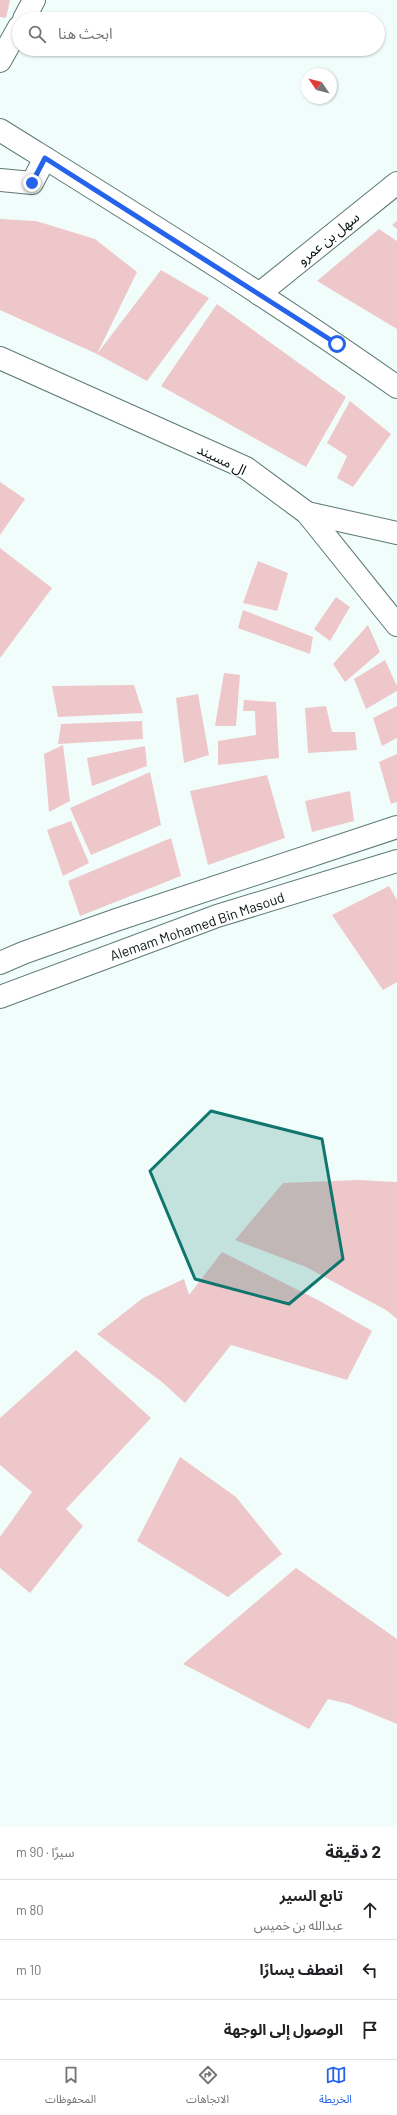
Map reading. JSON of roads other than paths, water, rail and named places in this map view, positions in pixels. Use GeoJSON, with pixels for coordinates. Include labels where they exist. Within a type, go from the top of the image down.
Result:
{"type":"FeatureCollection","features":[{"type":"Feature","properties":{"kind":"street"},"geometry":{"type":"LineString","coordinates":[[28,12],[34,0]]}},
{"type":"Feature","properties":{"kind":"street"},"geometry":{"type":"LineString","coordinates":[[0,61],[12,40]]}},
{"type":"Feature","properties":{"kind":"street"},"geometry":{"type":"LineString","coordinates":[[0,130],[260,294],[337,344],[397,387]]}},
{"type":"Feature","properties":{"kind":"street"},"geometry":{"type":"LineString","coordinates":[[0,180],[32,183],[45,158]]}},
{"type":"Feature","properties":{"kind":"street","name":"سهل بن عمرو"},"geometry":{"type":"LineString","coordinates":[[260,294],[397,183]]}},
{"type":"Feature","properties":{"kind":"street","name":"ال مسيند"},"geometry":{"type":"LineString","coordinates":[[0,358],[246,468],[307,513],[397,625]]}},
{"type":"Feature","properties":{"kind":"street"},"geometry":{"type":"LineString","coordinates":[[307,513],[397,533]]}},
{"type":"Feature","properties":{"kind":"street"},"geometry":{"type":"LineString","coordinates":[[0,963],[23,953],[116,920],[397,827]]}},
{"type":"Feature","properties":{"kind":"street","name":"Alemam Mohamed Bin Masoud"},"geometry":{"type":"LineString","coordinates":[[0,997],[217,916],[397,861]]}}]}
